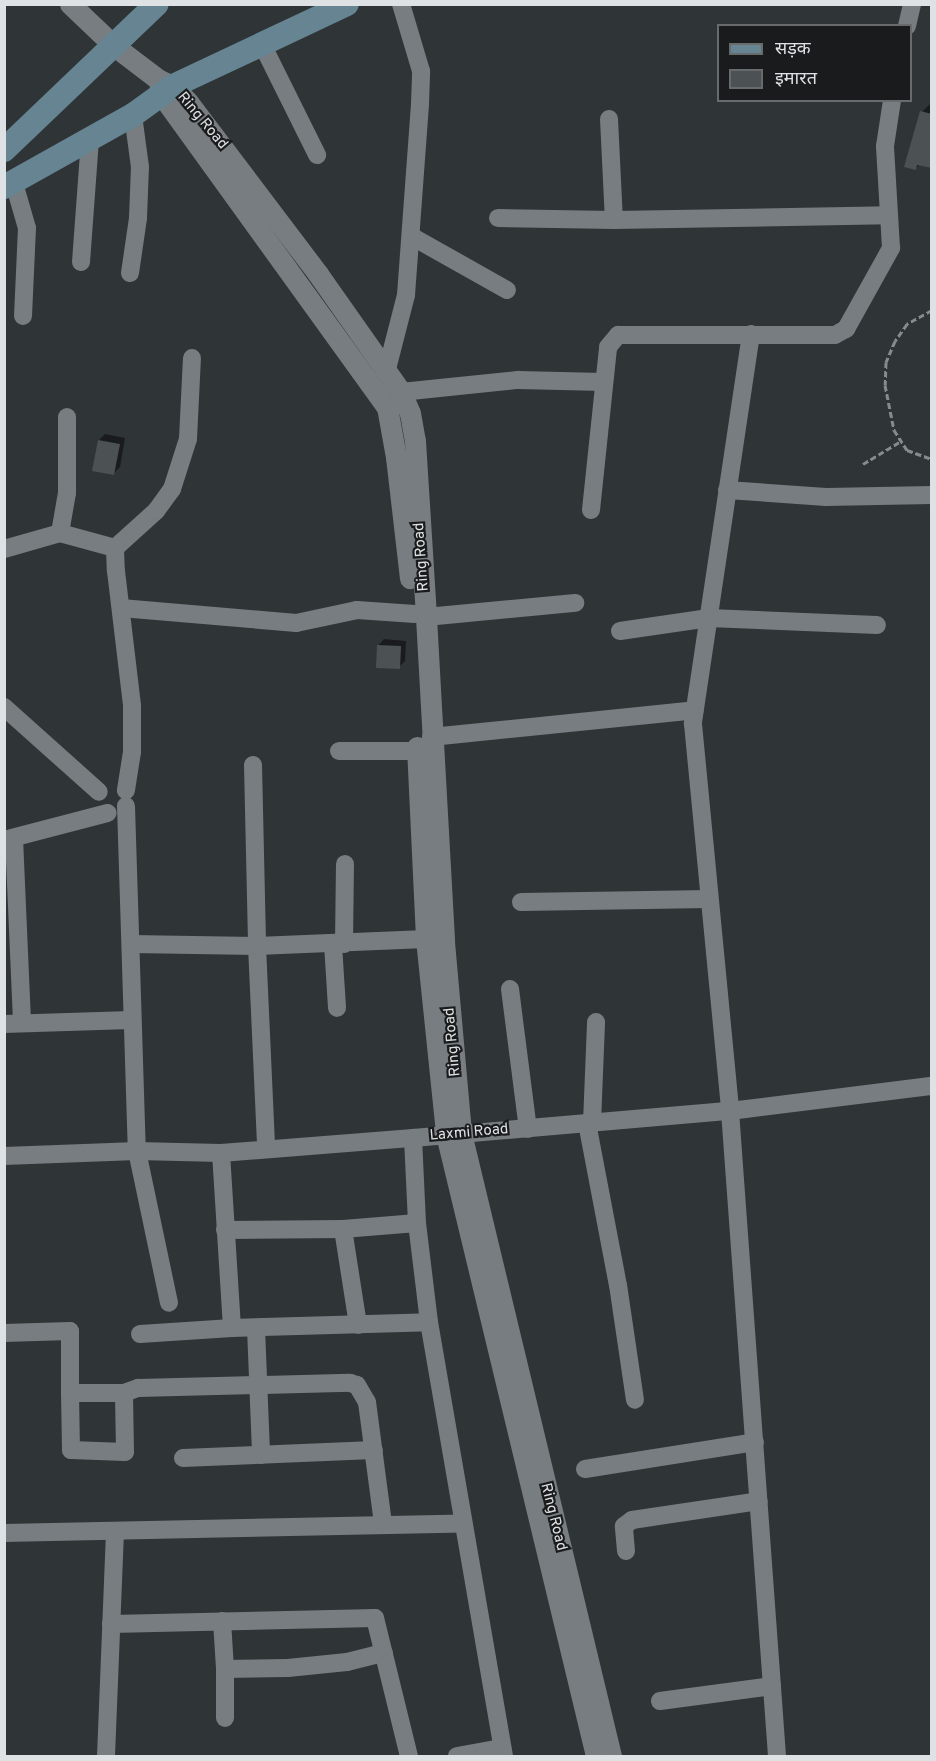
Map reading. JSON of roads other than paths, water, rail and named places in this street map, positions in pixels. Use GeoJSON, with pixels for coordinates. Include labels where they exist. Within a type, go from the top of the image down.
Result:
{"type":"FeatureCollection","features":[{"type":"Feature","properties":{"kind":"main road"},"geometry":{"type":"LineString","coordinates":[[4,150],[157,4]]}},
{"type":"Feature","properties":{"kind":"main road"},"geometry":{"type":"LineString","coordinates":[[9,185],[133,115],[164,87],[347,4]]}},
{"type":"Feature","properties":{"kind":"street"},"geometry":{"type":"LineString","coordinates":[[70,4],[113,45],[164,87]]}},
{"type":"Feature","properties":{"kind":"street"},"geometry":{"type":"LineString","coordinates":[[386,373],[406,295],[421,71],[401,4]]}},
{"type":"Feature","properties":{"kind":"street"},"geometry":{"type":"LineString","coordinates":[[907,24],[912,4]]}},
{"type":"Feature","properties":{"kind":"street"},"geometry":{"type":"LineString","coordinates":[[262,44],[317,155]]}},
{"type":"Feature","properties":{"kind":"street","name":"Ring Road"},"geometry":{"type":"LineString","coordinates":[[164,87],[201,118],[255,189],[400,392],[410,413],[415,441],[424,744],[426,939],[453,1133],[596,1756]]}},
{"type":"Feature","properties":{"kind":"street","name":"Ring Road"},"geometry":{"type":"LineString","coordinates":[[164,87],[387,407],[420,616]]}},
{"type":"Feature","properties":{"kind":"street"},"geometry":{"type":"LineString","coordinates":[[591,510],[608,347],[618,335],[835,335],[846,329],[891,248],[885,146],[892,102]]}},
{"type":"Feature","properties":{"kind":"street"},"geometry":{"type":"LineString","coordinates":[[130,273],[138,219],[140,166],[133,115]]}},
{"type":"Feature","properties":{"kind":"street"},"geometry":{"type":"LineString","coordinates":[[609,119],[614,220]]}},
{"type":"Feature","properties":{"kind":"street"},"geometry":{"type":"LineString","coordinates":[[81,262],[90,140]]}},
{"type":"Feature","properties":{"kind":"street"},"geometry":{"type":"LineString","coordinates":[[9,185],[27,228],[23,316]]}},
{"type":"Feature","properties":{"kind":"street"},"geometry":{"type":"LineString","coordinates":[[498,218],[614,220],[888,216]]}},
{"type":"Feature","properties":{"kind":"street"},"geometry":{"type":"LineString","coordinates":[[411,236],[507,290]]}},
{"type":"Feature","properties":{"kind":"street"},"geometry":{"type":"LineString","coordinates":[[751,334],[693,724],[730,1111],[777,1756]]}},
{"type":"Feature","properties":{"kind":"street"},"geometry":{"type":"LineString","coordinates":[[115,548],[156,511],[172,489],[188,439],[192,358]]}},
{"type":"Feature","properties":{"kind":"street"},"geometry":{"type":"LineString","coordinates":[[400,392],[518,380],[604,382]]}},
{"type":"Feature","properties":{"kind":"street"},"geometry":{"type":"LineString","coordinates":[[60,533],[67,493],[67,417]]}},
{"type":"Feature","properties":{"kind":"street"},"geometry":{"type":"LineString","coordinates":[[727,490],[826,497],[932,495]]}},
{"type":"Feature","properties":{"kind":"street"},"geometry":{"type":"LineString","coordinates":[[4,549],[60,533],[115,548]]}},
{"type":"Feature","properties":{"kind":"street"},"geometry":{"type":"LineString","coordinates":[[115,548],[130,676],[133,733],[126,798],[131,1020],[137,1151],[169,1303]]}},
{"type":"Feature","properties":{"kind":"street"},"geometry":{"type":"LineString","coordinates":[[121,608],[296,623],[357,610],[420,616],[575,603]]}},
{"type":"Feature","properties":{"kind":"street"},"geometry":{"type":"LineString","coordinates":[[620,631],[708,618],[877,625]]}},
{"type":"Feature","properties":{"kind":"street"},"geometry":{"type":"LineString","coordinates":[[4,707],[99,792]]}},
{"type":"Feature","properties":{"kind":"street"},"geometry":{"type":"LineString","coordinates":[[339,751],[424,744],[694,710]]}},
{"type":"Feature","properties":{"kind":"street","name":"Ring Road"},"geometry":{"type":"LineString","coordinates":[[424,744],[444,942],[453,1133],[611,1756]]}},
{"type":"Feature","properties":{"kind":"street"},"geometry":{"type":"LineString","coordinates":[[253,765],[257,946],[266,1148]]}},
{"type":"Feature","properties":{"kind":"street"},"geometry":{"type":"LineString","coordinates":[[108,813],[97,802],[99,792],[106,785],[115,783],[126,798]]}},
{"type":"Feature","properties":{"kind":"street"},"geometry":{"type":"LineString","coordinates":[[126,798],[120,812],[108,813],[9,839],[13,1023],[131,1020]]}},
{"type":"Feature","properties":{"kind":"street"},"geometry":{"type":"LineString","coordinates":[[337,1008],[345,864]]}},
{"type":"Feature","properties":{"kind":"street"},"geometry":{"type":"LineString","coordinates":[[522,902],[709,899]]}},
{"type":"Feature","properties":{"kind":"street"},"geometry":{"type":"LineString","coordinates":[[131,944],[257,946],[426,939]]}},
{"type":"Feature","properties":{"kind":"street"},"geometry":{"type":"LineString","coordinates":[[510,989],[528,1129]]}},
{"type":"Feature","properties":{"kind":"street"},"geometry":{"type":"LineString","coordinates":[[596,1022],[590,1123],[635,1400]]}},
{"type":"Feature","properties":{"kind":"street","name":"Laxmi Road"},"geometry":{"type":"LineString","coordinates":[[4,1156],[137,1151],[222,1153],[730,1111],[932,1086]]}},
{"type":"Feature","properties":{"kind":"street"},"geometry":{"type":"LineString","coordinates":[[413,1138],[417,1223],[429,1322],[503,1752],[457,1756]]}},
{"type":"Feature","properties":{"kind":"street"},"geometry":{"type":"LineString","coordinates":[[222,1153],[232,1328]]}},
{"type":"Feature","properties":{"kind":"street"},"geometry":{"type":"LineString","coordinates":[[225,1230],[343,1229],[417,1223]]}},
{"type":"Feature","properties":{"kind":"street"},"geometry":{"type":"LineString","coordinates":[[343,1229],[358,1325]]}},
{"type":"Feature","properties":{"kind":"street"},"geometry":{"type":"LineString","coordinates":[[140,1334],[232,1328],[429,1322]]}},
{"type":"Feature","properties":{"kind":"street"},"geometry":{"type":"LineString","coordinates":[[256,1328],[256,1384],[261,1455]]}},
{"type":"Feature","properties":{"kind":"street"},"geometry":{"type":"LineString","coordinates":[[4,1333],[70,1331],[71,1450],[125,1452],[124,1393]]}},
{"type":"Feature","properties":{"kind":"street"},"geometry":{"type":"LineString","coordinates":[[70,1393],[124,1393],[138,1388],[256,1384],[357,1385],[367,1402],[383,1524]]}},
{"type":"Feature","properties":{"kind":"street"},"geometry":{"type":"LineString","coordinates":[[585,1469],[755,1442]]}},
{"type":"Feature","properties":{"kind":"street"},"geometry":{"type":"LineString","coordinates":[[183,1458],[374,1450]]}},
{"type":"Feature","properties":{"kind":"street"},"geometry":{"type":"LineString","coordinates":[[626,1551],[624,1526],[632,1520],[759,1501]]}},
{"type":"Feature","properties":{"kind":"street"},"geometry":{"type":"LineString","coordinates":[[4,1533],[463,1523]]}},
{"type":"Feature","properties":{"kind":"street"},"geometry":{"type":"LineString","coordinates":[[106,1756],[115,1531]]}},
{"type":"Feature","properties":{"kind":"street"},"geometry":{"type":"LineString","coordinates":[[111,1624],[375,1618],[408,1756]]}},
{"type":"Feature","properties":{"kind":"street"},"geometry":{"type":"LineString","coordinates":[[222,1621],[225,1718]]}},
{"type":"Feature","properties":{"kind":"street"},"geometry":{"type":"LineString","coordinates":[[225,1669],[288,1668],[347,1662],[384,1653]]}},
{"type":"Feature","properties":{"kind":"street"},"geometry":{"type":"LineString","coordinates":[[660,1701],[772,1686]]}}]}
